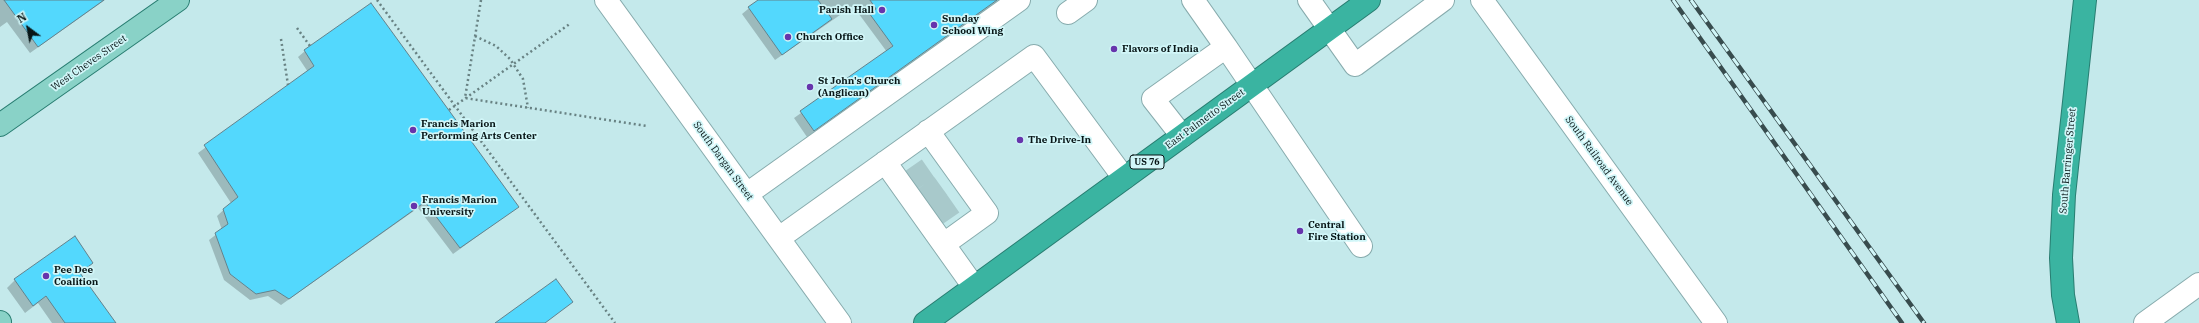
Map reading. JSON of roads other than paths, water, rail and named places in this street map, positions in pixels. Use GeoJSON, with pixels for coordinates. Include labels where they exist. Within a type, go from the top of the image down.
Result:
{"type":"FeatureCollection","features":[{"type":"Feature","properties":{"kind":"highway","name":"East Palmetto Street"},"geometry":{"type":"LineString","coordinates":[[925,323],[1368,0]]}},
{"type":"Feature","properties":{"kind":"highway","name":"South Barringer Street"},"geometry":{"type":"LineString","coordinates":[[2068,323],[2063,295],[2061,258],[2064,195],[2085,0]]}},
{"type":"Feature","properties":{"kind":"main road","name":"West Cheves Street"},"geometry":{"type":"LineString","coordinates":[[0,125],[178,0]]}},
{"type":"Feature","properties":{"kind":"street","name":"South Dargan Street"},"geometry":{"type":"LineString","coordinates":[[606,0],[840,323]]}},
{"type":"Feature","properties":{"kind":"street"},"geometry":{"type":"LineString","coordinates":[[747,194],[1019,0]]}},
{"type":"Feature","properties":{"kind":"street"},"geometry":{"type":"LineString","coordinates":[[1068,13],[1086,0]]}},
{"type":"Feature","properties":{"kind":"street"},"geometry":{"type":"LineString","coordinates":[[1193,0],[1361,246]]}},
{"type":"Feature","properties":{"kind":"street"},"geometry":{"type":"LineString","coordinates":[[1309,0],[1355,65],[1443,0]]}},
{"type":"Feature","properties":{"kind":"street","name":"South Railroad Avenue"},"geometry":{"type":"LineString","coordinates":[[1482,0],[1716,323]]}},
{"type":"Feature","properties":{"kind":"street"},"geometry":{"type":"LineString","coordinates":[[1182,136],[1153,99],[1226,47]]}},
{"type":"Feature","properties":{"kind":"street"},"geometry":{"type":"LineString","coordinates":[[779,238],[1034,56],[1124,178]]}},
{"type":"Feature","properties":{"kind":"street"},"geometry":{"type":"LineString","coordinates":[[928,131],[941,159],[960,186],[987,213],[944,244]]}},
{"type":"Feature","properties":{"kind":"street"},"geometry":{"type":"LineString","coordinates":[[885,162],[906,184],[925,210],[944,244],[974,287]]}},
{"type":"Feature","properties":{"kind":"street"},"geometry":{"type":"LineString","coordinates":[[2145,323],[2199,284]]}},
{"type":"Feature","properties":{"kind":"tunnel"},"geometry":{"type":"LineString","coordinates":[[910,181],[936,163]]}},
{"type":"Feature","properties":{"kind":"tunnel"},"geometry":{"type":"LineString","coordinates":[[923,199],[948,181]]}},
{"type":"Feature","properties":{"kind":"tunnel"},"geometry":{"type":"LineString","coordinates":[[935,216],[961,198]]}},
{"type":"Feature","properties":{"kind":"railway"},"geometry":{"type":"LineString","coordinates":[[1673,0],[1902,323]]}},
{"type":"Feature","properties":{"kind":"railway"},"geometry":{"type":"LineString","coordinates":[[1691,0],[1924,323]]}},
{"type":"Feature","properties":{"kind":"place","name":"Parish Hall"},"geometry":{"type":"Point","coordinates":[882,10]}},
{"type":"Feature","properties":{"kind":"place","name":"Sunday School Wing"},"geometry":{"type":"Point","coordinates":[934,25]}},
{"type":"Feature","properties":{"kind":"place","name":"Church Office"},"geometry":{"type":"Point","coordinates":[788,37]}},
{"type":"Feature","properties":{"kind":"place","name":"Flavors of India"},"geometry":{"type":"Point","coordinates":[1114,49]}},
{"type":"Feature","properties":{"kind":"place","name":"St John's Church (Anglican)"},"geometry":{"type":"Point","coordinates":[810,87]}},
{"type":"Feature","properties":{"kind":"place","name":"Francis Marion Performing Arts Center"},"geometry":{"type":"Point","coordinates":[413,130]}},
{"type":"Feature","properties":{"kind":"place","name":"The Drive-In"},"geometry":{"type":"Point","coordinates":[1020,140]}},
{"type":"Feature","properties":{"kind":"place","name":"Francis Marion University"},"geometry":{"type":"Point","coordinates":[414,206]}},
{"type":"Feature","properties":{"kind":"place","name":"Central Fire Station"},"geometry":{"type":"Point","coordinates":[1300,231]}},
{"type":"Feature","properties":{"kind":"place","name":"Pee Dee Coalition"},"geometry":{"type":"Point","coordinates":[46,276]}}]}
